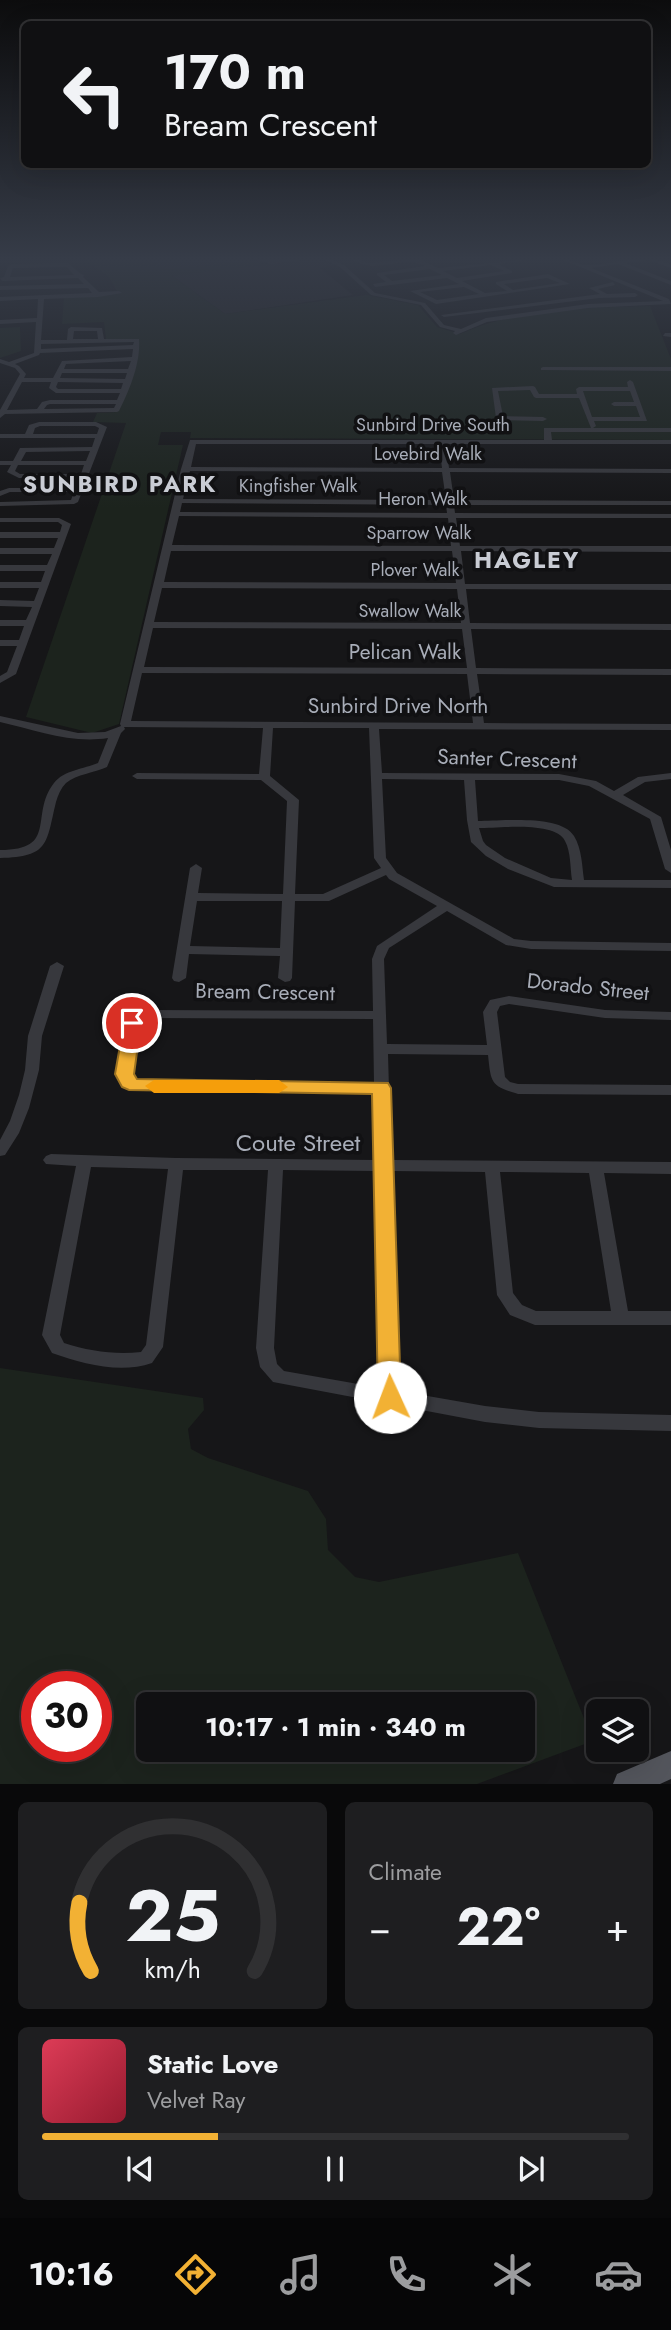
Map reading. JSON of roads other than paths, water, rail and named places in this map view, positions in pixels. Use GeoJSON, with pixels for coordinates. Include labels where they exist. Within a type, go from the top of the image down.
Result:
{"type":"FeatureCollection","features":[{"type":"Feature","properties":{"kind":"main road"},"geometry":{"type":"LineString","coordinates":[[627,1784],[671,1765]]}},
{"type":"Feature","properties":{"kind":"street"},"geometry":{"type":"LineString","coordinates":[[9,363],[34,357],[38,351],[38,342]]}},
{"type":"Feature","properties":{"kind":"street"},"geometry":{"type":"LineString","coordinates":[[96,424],[117,410],[121,402],[135,359],[136,342]]}},
{"type":"Feature","properties":{"kind":"street"},"geometry":{"type":"LineString","coordinates":[[38,351],[137,347]]}},
{"type":"Feature","properties":{"kind":"street"},"geometry":{"type":"LineString","coordinates":[[125,391],[52,389],[59,370],[66,361],[135,359]]}},
{"type":"Feature","properties":{"kind":"street"},"geometry":{"type":"LineString","coordinates":[[0,361],[23,371],[1,414],[109,413]]}},
{"type":"Feature","properties":{"kind":"street"},"geometry":{"type":"LineString","coordinates":[[543,369],[576,381],[631,386],[644,419],[591,423],[576,381]]}},
{"type":"Feature","properties":{"kind":"street"},"geometry":{"type":"LineString","coordinates":[[534,389],[543,423],[500,418],[494,389],[534,389],[671,369]]}},
{"type":"Feature","properties":{"kind":"street"},"geometry":{"type":"LineString","coordinates":[[59,370],[132,371]]}},
{"type":"Feature","properties":{"kind":"street"},"geometry":{"type":"LineString","coordinates":[[19,380],[128,381]]}},
{"type":"Feature","properties":{"kind":"street"},"geometry":{"type":"LineString","coordinates":[[0,391],[13,390]]}},
{"type":"Feature","properties":{"kind":"street"},"geometry":{"type":"LineString","coordinates":[[39,412],[49,402],[121,402]]}},
{"type":"Feature","properties":{"kind":"street"},"geometry":{"type":"LineString","coordinates":[[614,404],[639,404]]}},
{"type":"Feature","properties":{"kind":"street"},"geometry":{"type":"LineString","coordinates":[[0,504],[74,502],[102,426],[39,424],[32,427],[28,436]]}},
{"type":"Feature","properties":{"kind":"street"},"geometry":{"type":"LineString","coordinates":[[548,441],[547,430],[671,430]]}},
{"type":"Feature","properties":{"kind":"street"},"geometry":{"type":"LineString","coordinates":[[0,436],[100,436]]}},
{"type":"Feature","properties":{"kind":"street"},"geometry":{"type":"LineString","coordinates":[[0,854],[18,855],[37,845],[44,832],[58,785],[66,778],[103,765],[120,728],[138,670],[191,443],[195,441]]}},
{"type":"Feature","properties":{"kind":"street","name":"Sunbird Drive South"},"geometry":{"type":"LineString","coordinates":[[195,441],[671,442]]}},
{"type":"Feature","properties":{"kind":"street"},"geometry":{"type":"LineString","coordinates":[[442,441],[479,726]]}},
{"type":"Feature","properties":{"kind":"street"},"geometry":{"type":"LineString","coordinates":[[85,476],[15,476],[10,472],[19,453],[25,450],[94,449]]}},
{"type":"Feature","properties":{"kind":"street"},"geometry":{"type":"LineString","coordinates":[[0,463],[90,463]]}},
{"type":"Feature","properties":{"kind":"street","name":"Lovebird Walk"},"geometry":{"type":"LineString","coordinates":[[185,470],[671,471]]}},
{"type":"Feature","properties":{"kind":"street"},"geometry":{"type":"LineString","coordinates":[[0,494],[9,490],[79,490]]}},
{"type":"Feature","properties":{"kind":"street","name":"Kingfisher Walk"},"geometry":{"type":"LineString","coordinates":[[178,501],[671,503]]}},
{"type":"Feature","properties":{"kind":"street","name":"Heron Walk"},"geometry":{"type":"LineString","coordinates":[[175,514],[671,516]]}},
{"type":"Feature","properties":{"kind":"street"},"geometry":{"type":"LineString","coordinates":[[0,520],[63,520],[67,524],[11,674],[0,680]]}},
{"type":"Feature","properties":{"kind":"street"},"geometry":{"type":"LineString","coordinates":[[0,535],[62,535]]}},
{"type":"Feature","properties":{"kind":"street","name":"Sparrow Walk"},"geometry":{"type":"LineString","coordinates":[[167,548],[671,550]]}},
{"type":"Feature","properties":{"kind":"street"},"geometry":{"type":"LineString","coordinates":[[0,551],[56,551]]}},
{"type":"Feature","properties":{"kind":"street"},"geometry":{"type":"LineString","coordinates":[[0,568],[50,568]]}},
{"type":"Feature","properties":{"kind":"street"},"geometry":{"type":"LineString","coordinates":[[0,585],[44,585]]}},
{"type":"Feature","properties":{"kind":"street","name":"Plover Walk"},"geometry":{"type":"LineString","coordinates":[[158,585],[671,587]]}},
{"type":"Feature","properties":{"kind":"street"},"geometry":{"type":"LineString","coordinates":[[0,603],[37,604]]}},
{"type":"Feature","properties":{"kind":"street"},"geometry":{"type":"LineString","coordinates":[[0,623],[30,623]]}},
{"type":"Feature","properties":{"kind":"street","name":"Swallow Walk"},"geometry":{"type":"LineString","coordinates":[[148,625],[671,627]]}},
{"type":"Feature","properties":{"kind":"street"},"geometry":{"type":"LineString","coordinates":[[0,643],[22,643]]}},
{"type":"Feature","properties":{"kind":"street","name":"Pelican Walk"},"geometry":{"type":"LineString","coordinates":[[138,670],[671,672]]}},
{"type":"Feature","properties":{"kind":"street"},"geometry":{"type":"LineString","coordinates":[[0,719],[79,737],[103,736],[120,728]]}},
{"type":"Feature","properties":{"kind":"street"},"geometry":{"type":"LineString","coordinates":[[264,777],[268,725]]}},
{"type":"Feature","properties":{"kind":"street","name":"Sunbird Drive North"},"geometry":{"type":"LineString","coordinates":[[120,728],[268,725],[671,727]]}},
{"type":"Feature","properties":{"kind":"street"},"geometry":{"type":"LineString","coordinates":[[374,725],[380,858],[386,870],[502,939],[520,944],[671,947]]}},
{"type":"Feature","properties":{"kind":"street"},"geometry":{"type":"LineString","coordinates":[[137,776],[264,777],[293,800],[285,978]]}},
{"type":"Feature","properties":{"kind":"street","name":"Santer Crescent"},"geometry":{"type":"LineString","coordinates":[[378,776],[570,777],[583,780],[655,817],[671,869]]}},
{"type":"Feature","properties":{"kind":"street"},"geometry":{"type":"LineString","coordinates":[[615,795],[642,779],[671,776]]}},
{"type":"Feature","properties":{"kind":"street"},"geometry":{"type":"LineString","coordinates":[[469,777],[478,842],[490,853],[541,880],[579,884],[671,884]]}},
{"type":"Feature","properties":{"kind":"street"},"geometry":{"type":"LineString","coordinates":[[475,824],[537,825],[561,829],[571,841],[579,884]]}},
{"type":"Feature","properties":{"kind":"street"},"geometry":{"type":"LineString","coordinates":[[179,978],[196,868]]}},
{"type":"Feature","properties":{"kind":"street"},"geometry":{"type":"LineString","coordinates":[[192,897],[332,897],[386,870]]}},
{"type":"Feature","properties":{"kind":"street"},"geometry":{"type":"LineString","coordinates":[[390,1397],[379,951],[390,940],[446,906]]}},
{"type":"Feature","properties":{"kind":"street"},"geometry":{"type":"LineString","coordinates":[[184,950],[286,952]]}},
{"type":"Feature","properties":{"kind":"street"},"geometry":{"type":"LineString","coordinates":[[0,1151],[7,1143],[22,1102],[33,1063],[35,1035],[52,992],[57,966]]}},
{"type":"Feature","properties":{"kind":"street","name":"Dorado Street"},"geometry":{"type":"LineString","coordinates":[[494,1050],[490,1012],[495,1003],[501,1001],[605,1014],[671,1016]]}},
{"type":"Feature","properties":{"kind":"street","name":"Bream Crescent"},"geometry":{"type":"LineString","coordinates":[[380,1015],[147,1014],[132,1023],[125,1074],[128,1082],[142,1086],[382,1088]]}},
{"type":"Feature","properties":{"kind":"street"},"geometry":{"type":"LineString","coordinates":[[381,1049],[494,1050],[498,1079],[511,1088],[671,1090]]}},
{"type":"Feature","properties":{"kind":"street","name":"Coute Street"},"geometry":{"type":"LineString","coordinates":[[51,1160],[176,1164],[671,1168]]}},
{"type":"Feature","properties":{"kind":"street"},"geometry":{"type":"LineString","coordinates":[[84,1162],[52,1339],[58,1348],[67,1352],[125,1360],[146,1358],[154,1347],[176,1164]]}},
{"type":"Feature","properties":{"kind":"street"},"geometry":{"type":"LineString","coordinates":[[276,1164],[265,1348],[269,1367],[279,1377],[539,1420],[671,1423]]}},
{"type":"Feature","properties":{"kind":"street"},"geometry":{"type":"LineString","coordinates":[[492,1166],[509,1304],[523,1315],[536,1318],[671,1318]]}},
{"type":"Feature","properties":{"kind":"street"},"geometry":{"type":"LineString","coordinates":[[596,1168],[621,1318]]}},
{"type":"Feature","properties":{"kind":"district","name":"SUNBIRD PARK"},"geometry":{"type":"Point","coordinates":[120,484]}},
{"type":"Feature","properties":{"kind":"district","name":"HAGLEY"},"geometry":{"type":"Point","coordinates":[527,560]}}]}
